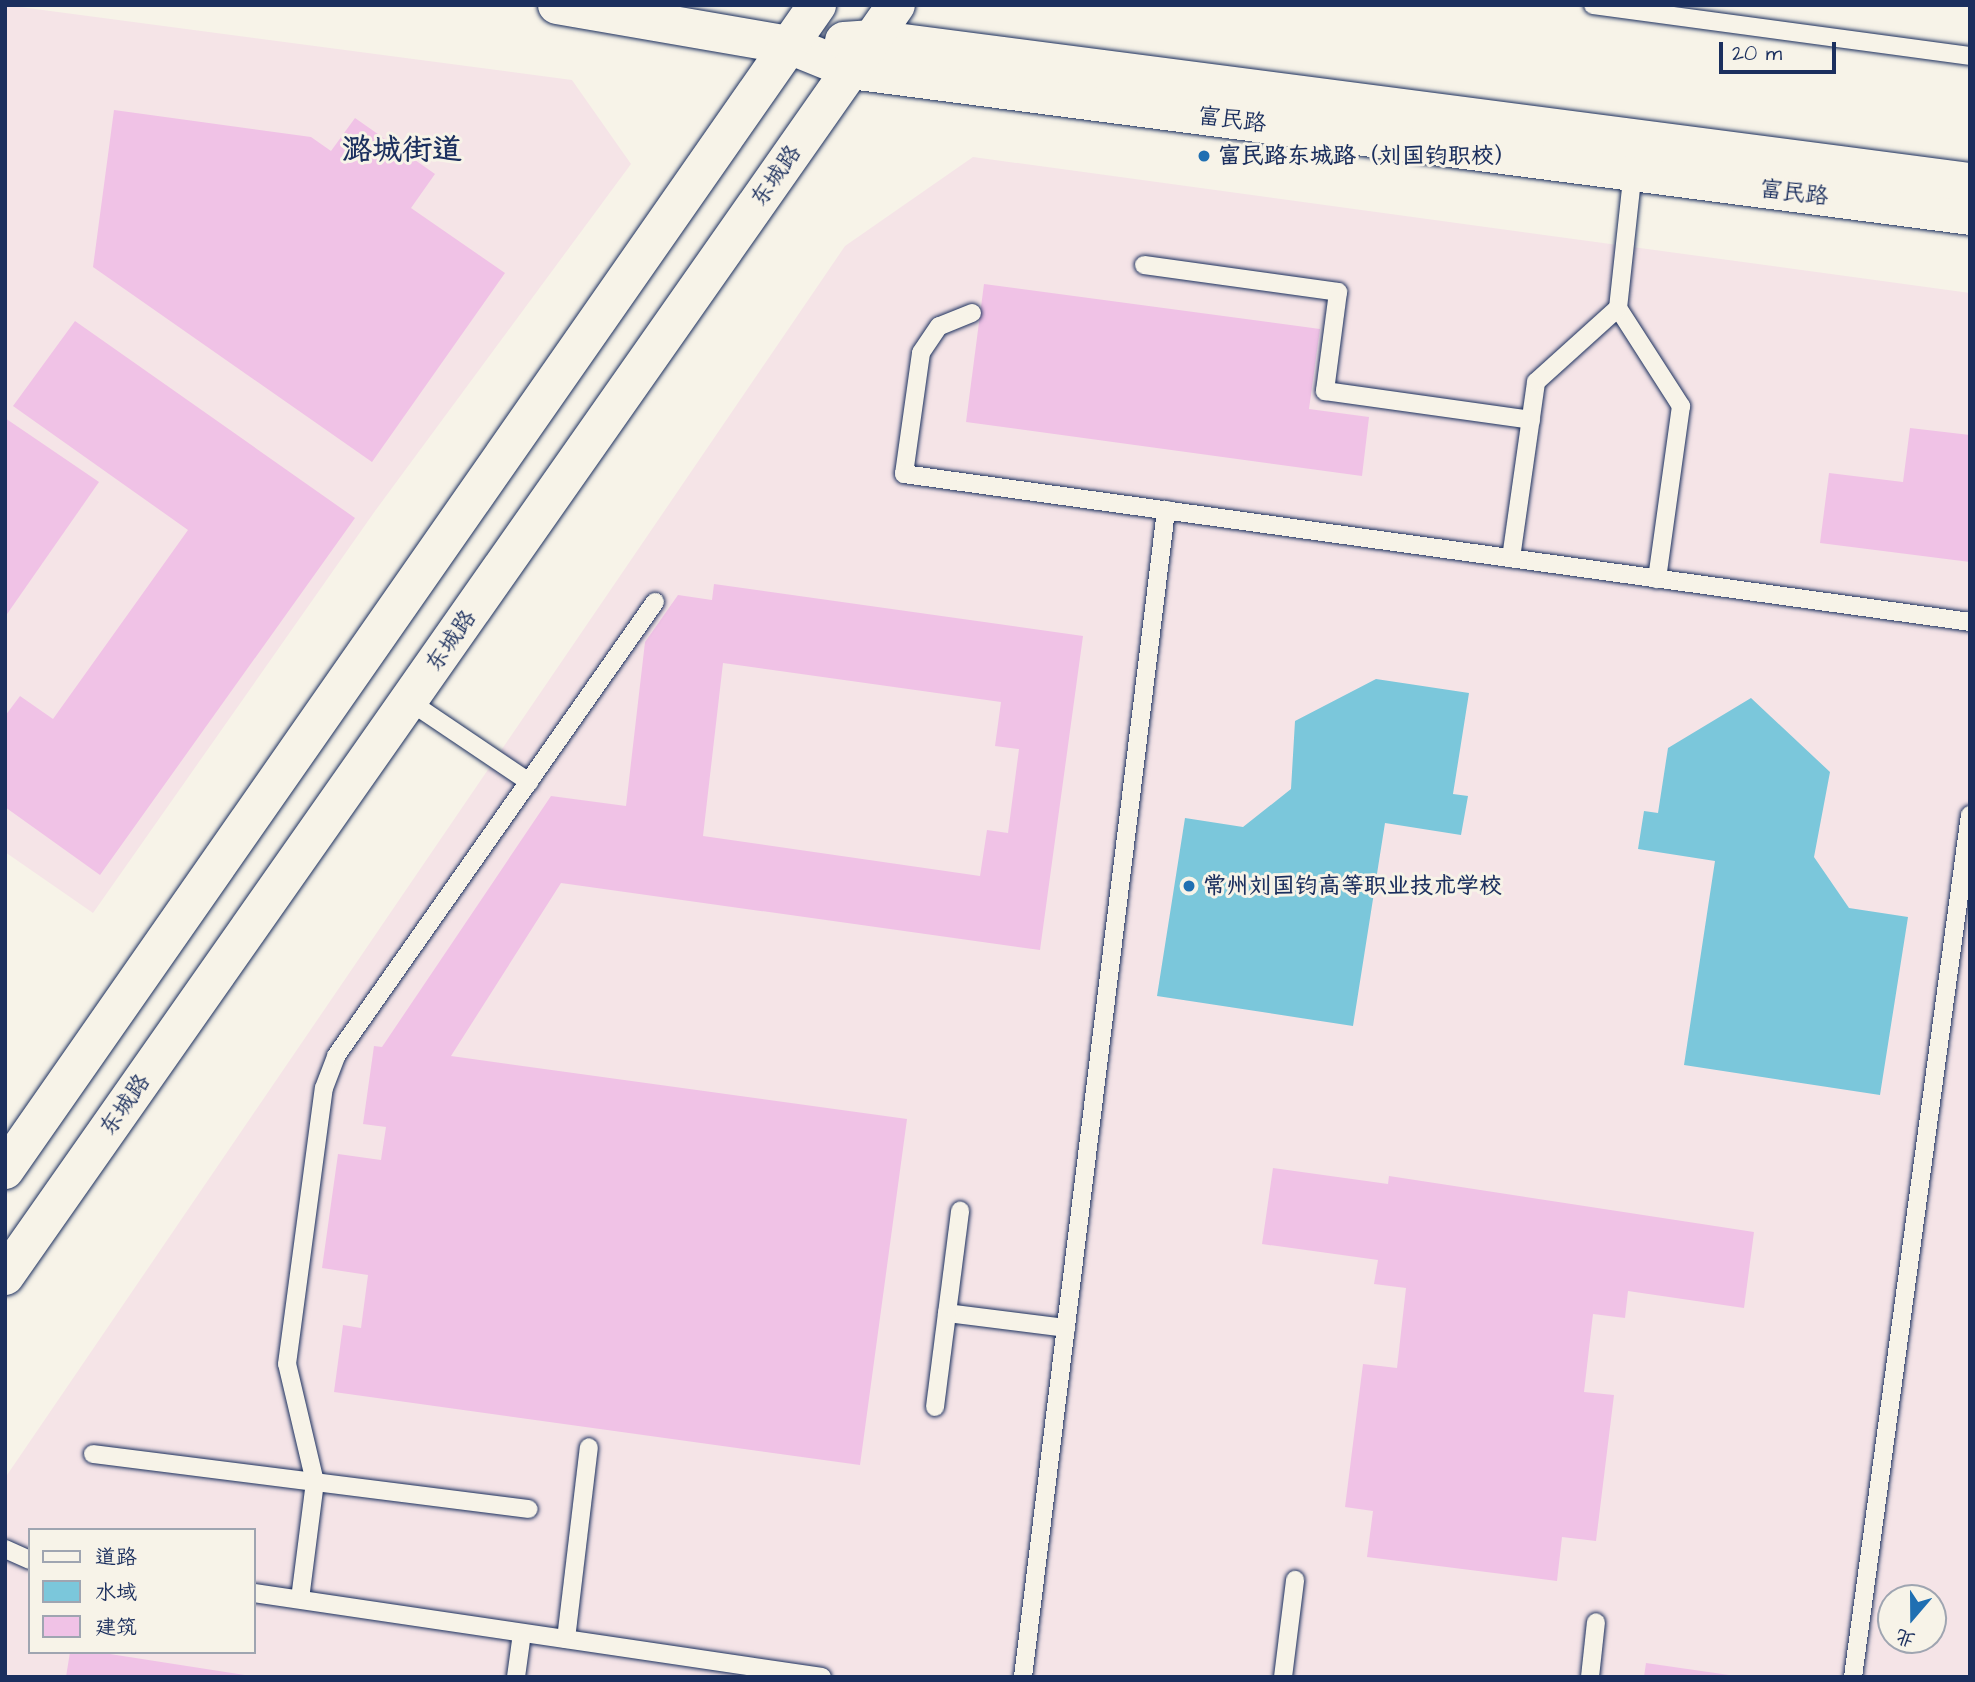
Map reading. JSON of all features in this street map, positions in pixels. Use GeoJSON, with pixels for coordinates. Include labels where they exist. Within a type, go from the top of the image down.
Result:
{"type":"FeatureCollection","features":[{"type":"Feature","properties":{"kind":"main road","name":"富民路"},"geometry":{"type":"LineString","coordinates":[[556,5],[789,45],[851,70],[1635,155],[1970,182]]}},
{"type":"Feature","properties":{"kind":"main road"},"geometry":{"type":"LineString","coordinates":[[5,1170],[817,5]]}},
{"type":"Feature","properties":{"kind":"main road","name":"东城路"},"geometry":{"type":"LineString","coordinates":[[5,1276],[896,5]]}},
{"type":"Feature","properties":{"kind":"main road","name":"富民路"},"geometry":{"type":"LineString","coordinates":[[789,45],[873,38],[1635,155],[1970,216]]}},
{"type":"Feature","properties":{"kind":"lane"},"geometry":{"type":"LineString","coordinates":[[1593,5],[1671,10],[1970,57]]}},
{"type":"Feature","properties":{"kind":"lane"},"geometry":{"type":"LineString","coordinates":[[1635,155],[1618,308],[1681,406],[1657,579]]}},
{"type":"Feature","properties":{"kind":"lane"},"geometry":{"type":"LineString","coordinates":[[1144,265],[1338,292],[1325,391],[1531,420]]}},
{"type":"Feature","properties":{"kind":"lane"},"geometry":{"type":"LineString","coordinates":[[1511,558],[1536,382],[1618,308]]}},
{"type":"Feature","properties":{"kind":"lane"},"geometry":{"type":"LineString","coordinates":[[972,313],[939,326],[921,353],[904,474],[1970,622]]}},
{"type":"Feature","properties":{"kind":"lane"},"geometry":{"type":"LineString","coordinates":[[1023,1677],[1166,510]]}},
{"type":"Feature","properties":{"kind":"lane"},"geometry":{"type":"LineString","coordinates":[[300,1599],[315,1482],[287,1364],[324,1088],[336,1056],[655,602]]}},
{"type":"Feature","properties":{"kind":"lane"},"geometry":{"type":"LineString","coordinates":[[409,701],[529,782]]}},
{"type":"Feature","properties":{"kind":"lane"},"geometry":{"type":"LineString","coordinates":[[1853,1677],[1970,815]]}},
{"type":"Feature","properties":{"kind":"lane"},"geometry":{"type":"LineString","coordinates":[[935,1407],[960,1211]]}},
{"type":"Feature","properties":{"kind":"lane"},"geometry":{"type":"LineString","coordinates":[[947,1313],[1066,1328]]}},
{"type":"Feature","properties":{"kind":"lane"},"geometry":{"type":"LineString","coordinates":[[566,1639],[589,1447]]}},
{"type":"Feature","properties":{"kind":"lane"},"geometry":{"type":"LineString","coordinates":[[93,1454],[529,1509]]}},
{"type":"Feature","properties":{"kind":"lane"},"geometry":{"type":"LineString","coordinates":[[5,1549],[28,1559]]}},
{"type":"Feature","properties":{"kind":"lane"},"geometry":{"type":"LineString","coordinates":[[1283,1677],[1295,1580]]}},
{"type":"Feature","properties":{"kind":"lane"},"geometry":{"type":"LineString","coordinates":[[256,1592],[822,1677]]}},
{"type":"Feature","properties":{"kind":"lane"},"geometry":{"type":"LineString","coordinates":[[1590,1677],[1596,1622]]}},
{"type":"Feature","properties":{"kind":"lane"},"geometry":{"type":"LineString","coordinates":[[516,1677],[522,1633]]}},
{"type":"Feature","properties":{"kind":"shaded area"},"geometry":{"type":"Polygon","coordinates":[[[5,5],[572,80],[631,164],[375,511],[93,913],[5,852],[5,5]]]}},
{"type":"Feature","properties":{"kind":"shaded area","name":"常州刘国钧高等职业技术学校"},"geometry":{"type":"Polygon","coordinates":[[[973,157],[1970,293],[1970,1677],[5,1677],[5,1478],[845,246],[973,157]]]}},
{"type":"Feature","properties":{"kind":"water"},"geometry":{"type":"Polygon","coordinates":[[[1376,679],[1469,693],[1453,794],[1468,796],[1461,835],[1385,823],[1353,1026],[1157,996],[1185,818],[1243,827],[1291,789],[1295,721],[1376,679]]]}},
{"type":"Feature","properties":{"kind":"water"},"geometry":{"type":"Polygon","coordinates":[[[1751,698],[1830,772],[1814,857],[1849,908],[1908,917],[1880,1095],[1684,1065],[1715,861],[1638,849],[1644,811],[1658,813],[1668,748],[1751,698]]]}},
{"type":"Feature","properties":{"kind":"building"},"geometry":{"type":"Polygon","coordinates":[[[114,110],[311,137],[331,151],[355,118],[435,174],[411,208],[505,273],[372,462],[93,267],[114,110]]]}},
{"type":"Feature","properties":{"kind":"building"},"geometry":{"type":"Polygon","coordinates":[[[984,284],[1320,329],[1309,409],[1369,417],[1362,476],[966,422],[984,284]]]}},
{"type":"Feature","properties":{"kind":"building"},"geometry":{"type":"Polygon","coordinates":[[[75,321],[355,518],[100,875],[5,807],[5,716],[20,696],[53,719],[188,530],[13,406],[75,321]]]}},
{"type":"Feature","properties":{"kind":"building"},"geometry":{"type":"Polygon","coordinates":[[[5,418],[99,482],[5,617],[5,418]]]}},
{"type":"Feature","properties":{"kind":"building"},"geometry":{"type":"Polygon","coordinates":[[[1910,428],[1970,435],[1970,562],[1820,543],[1829,473],[1903,482],[1910,428]]]}},
{"type":"Feature","properties":{"kind":"building"},"geometry":{"type":"Polygon","coordinates":[[[714,584],[1083,636],[1040,950],[561,883],[451,1056],[907,1119],[860,1465],[334,1392],[343,1325],[361,1328],[368,1275],[322,1268],[338,1154],[381,1160],[386,1127],[363,1124],[374,1046],[382,1047],[551,796],[626,806],[645,642],[678,595],[712,600],[714,584]],[[723,663],[703,836],[980,876],[987,830],[1008,833],[1019,749],[995,746],[1001,702],[723,663]]]}},
{"type":"Feature","properties":{"kind":"building"},"geometry":{"type":"Polygon","coordinates":[[[1273,1168],[1388,1184],[1389,1176],[1754,1232],[1744,1308],[1628,1291],[1625,1318],[1593,1314],[1584,1392],[1614,1395],[1596,1541],[1562,1537],[1557,1581],[1367,1557],[1373,1511],[1345,1507],[1363,1364],[1397,1368],[1406,1288],[1374,1284],[1378,1260],[1262,1244],[1273,1168]]]}},
{"type":"Feature","properties":{"kind":"building"},"geometry":{"type":"Polygon","coordinates":[[[70,1654],[110,1654],[257,1677],[66,1677],[70,1654]]]}},
{"type":"Feature","properties":{"kind":"building"},"geometry":{"type":"Polygon","coordinates":[[[1646,1663],[1729,1675],[1729,1677],[1644,1677],[1646,1663]]]}},
{"type":"Feature","properties":{"kind":"place","name":"富民路东城路（刘国钧职校）"},"geometry":{"type":"Point","coordinates":[1204,156]}},
{"type":"Feature","properties":{"kind":"place","name":"常州刘国钧高等职业技术学校"},"geometry":{"type":"Point","coordinates":[1189,886]}},
{"type":"Feature","properties":{"kind":"district","name":"潞城街道"},"geometry":{"type":"Point","coordinates":[402,150]}}]}
